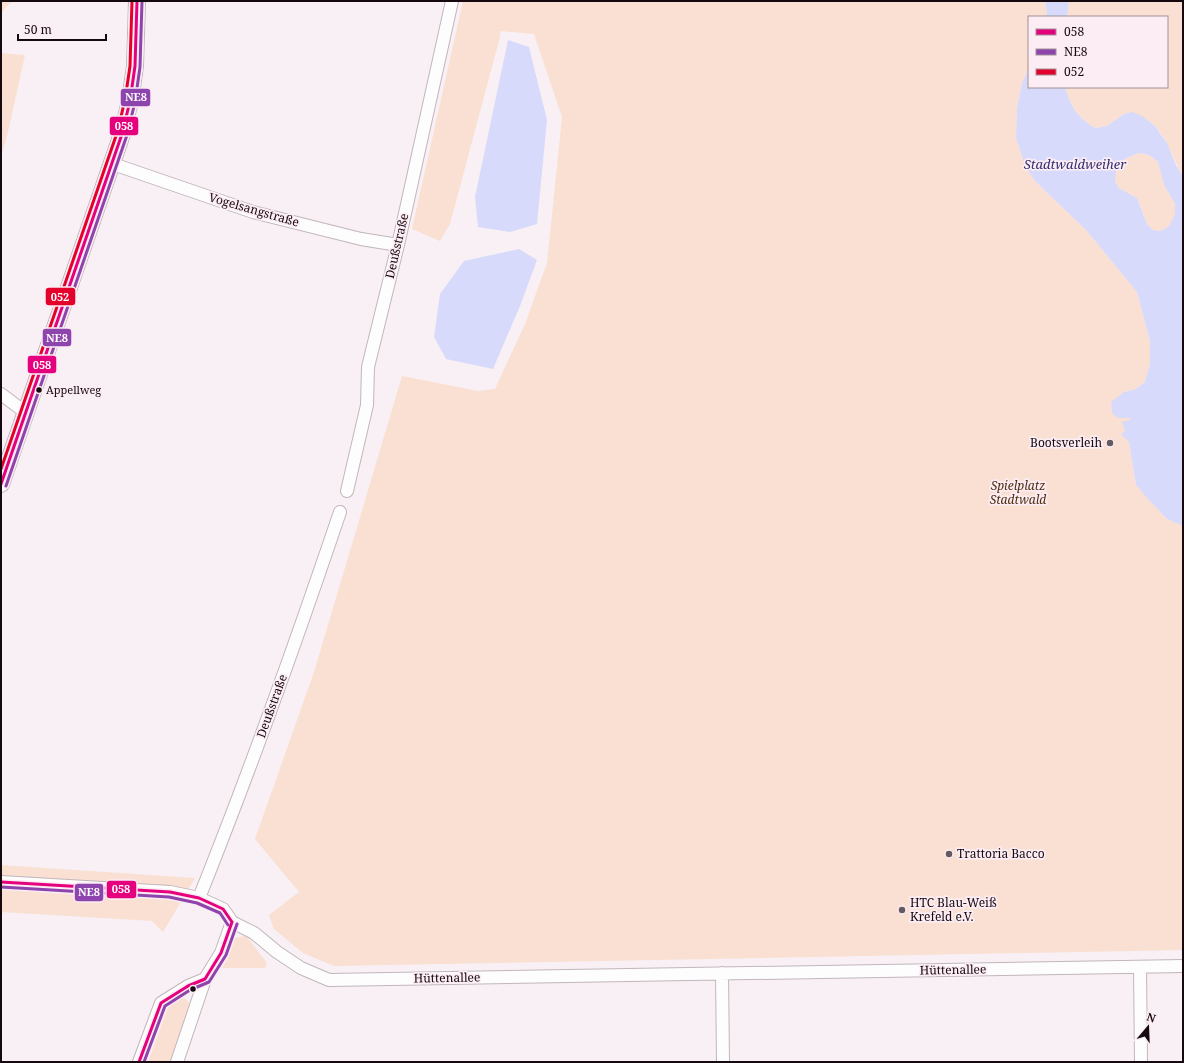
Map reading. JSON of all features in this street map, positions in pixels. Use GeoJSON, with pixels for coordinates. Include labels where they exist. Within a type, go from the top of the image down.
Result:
{"type":"FeatureCollection","features":[{"type":"Feature","properties":{"kind":"main road"},"geometry":{"type":"LineString","coordinates":[[1,484],[122,134],[130,101],[135,66],[138,1]]}},
{"type":"Feature","properties":{"kind":"street","name":"Deußstraße"},"geometry":{"type":"LineString","coordinates":[[347,491],[367,405],[368,367],[398,245],[452,1]]}},
{"type":"Feature","properties":{"kind":"street","name":"Vogelsangstraße"},"geometry":{"type":"LineString","coordinates":[[112,164],[253,212],[361,239],[398,245]]}},
{"type":"Feature","properties":{"kind":"street"},"geometry":{"type":"LineString","coordinates":[[1,394],[25,412]]}},
{"type":"Feature","properties":{"kind":"street","name":"Deußstraße"},"geometry":{"type":"LineString","coordinates":[[199,898],[244,784],[306,613],[340,512]]}},
{"type":"Feature","properties":{"kind":"street","name":"Hüttenallee"},"geometry":{"type":"LineString","coordinates":[[1,882],[170,892],[199,898],[222,909],[232,922],[254,933],[277,952],[301,968],[329,980],[1183,966]]}},
{"type":"Feature","properties":{"kind":"street"},"geometry":{"type":"LineString","coordinates":[[177,1062],[204,979],[221,953],[232,922]]}},
{"type":"Feature","properties":{"kind":"street"},"geometry":{"type":"LineString","coordinates":[[1140,967],[1141,1062]]}},
{"type":"Feature","properties":{"kind":"street"},"geometry":{"type":"LineString","coordinates":[[722,973],[723,1062]]}},
{"type":"Feature","properties":{"kind":"street"},"geometry":{"type":"LineString","coordinates":[[140,1062],[161,1003],[188,986],[204,979]]}},
{"type":"Feature","properties":{"kind":"green space"},"geometry":{"type":"Polygon","coordinates":[[[1,1],[12,1],[1,13],[1,1]]]}},
{"type":"Feature","properties":{"kind":"green space","name":"Spielplatz Stadtwald"},"geometry":{"type":"Polygon","coordinates":[[[463,1],[1044,1],[1047,16],[1028,16],[1028,70],[1022,83],[1017,108],[1016,138],[1025,166],[1035,181],[1086,230],[1137,292],[1150,341],[1150,364],[1145,382],[1136,389],[1124,392],[1118,418],[1130,417],[1129,442],[1136,485],[1167,519],[1183,526],[1183,950],[334,966],[303,953],[274,929],[269,915],[299,892],[255,839],[314,672],[402,376],[478,391],[495,389],[525,324],[547,263],[562,117],[534,34],[500,31],[500,37],[450,224],[440,241],[412,229],[463,1]]]}},
{"type":"Feature","properties":{"kind":"green space"},"geometry":{"type":"Polygon","coordinates":[[[1069,1],[1183,1],[1183,176],[1167,143],[1150,122],[1140,116],[1124,114],[1107,126],[1095,128],[1084,120],[1072,106],[1065,88],[1168,88],[1168,16],[1067,16],[1069,1]]]}},
{"type":"Feature","properties":{"kind":"green space"},"geometry":{"type":"Polygon","coordinates":[[[1,53],[25,55],[1,157],[1,53]]]}},
{"type":"Feature","properties":{"kind":"green space"},"geometry":{"type":"Polygon","coordinates":[[[1138,153],[1149,155],[1158,162],[1164,185],[1175,204],[1175,214],[1169,226],[1161,231],[1153,230],[1147,224],[1137,198],[1119,188],[1115,181],[1115,169],[1125,159],[1138,153]]]}},
{"type":"Feature","properties":{"kind":"green space"},"geometry":{"type":"Polygon","coordinates":[[[1,865],[195,878],[163,932],[152,921],[1,912],[1,865]]]}},
{"type":"Feature","properties":{"kind":"green space"},"geometry":{"type":"Polygon","coordinates":[[[245,936],[267,963],[265,968],[222,968],[228,958],[235,938],[245,936]]]}},
{"type":"Feature","properties":{"kind":"green space"},"geometry":{"type":"Polygon","coordinates":[[[180,998],[186,999],[190,1004],[170,1062],[148,1062],[168,1007],[174,1000],[180,998]]]}},
{"type":"Feature","properties":{"kind":"water"},"geometry":{"type":"Polygon","coordinates":[[[1044,1],[1069,1],[1067,16],[1047,16],[1044,1]]]}},
{"type":"Feature","properties":{"kind":"water"},"geometry":{"type":"Polygon","coordinates":[[[508,40],[529,47],[547,120],[537,224],[510,232],[478,227],[475,197],[508,40]]]}},
{"type":"Feature","properties":{"kind":"water","name":"Stadtwaldweiher"},"geometry":{"type":"Polygon","coordinates":[[[1028,70],[1028,88],[1065,88],[1072,106],[1084,120],[1095,128],[1107,126],[1124,114],[1132,112],[1142,116],[1155,126],[1167,143],[1176,165],[1183,176],[1183,526],[1167,519],[1136,485],[1129,442],[1121,434],[1125,431],[1122,422],[1130,420],[1130,418],[1118,418],[1112,413],[1111,402],[1124,392],[1136,389],[1145,382],[1150,364],[1150,341],[1137,292],[1086,230],[1035,181],[1025,166],[1016,138],[1017,108],[1022,83],[1028,70]],[[1138,153],[1125,159],[1116,169],[1115,181],[1119,188],[1137,198],[1147,224],[1153,230],[1161,231],[1169,226],[1175,214],[1175,204],[1164,185],[1158,162],[1149,155],[1138,153]]]}},
{"type":"Feature","properties":{"kind":"water"},"geometry":{"type":"Polygon","coordinates":[[[519,249],[537,260],[520,306],[493,369],[446,359],[434,337],[440,294],[464,261],[519,249]]]}},
{"type":"Feature","properties":{"kind":"transit line","name":"052"},"geometry":{"type":"LineString","coordinates":[[1,469],[117,133],[125,100],[130,66],[132,1]]}},
{"type":"Feature","properties":{"kind":"transit line","name":"058"},"geometry":{"type":"LineString","coordinates":[[1,484],[122,134],[130,101],[135,66],[137,1]]}},
{"type":"Feature","properties":{"kind":"transit line","name":"NE8"},"geometry":{"type":"LineString","coordinates":[[6,486],[127,135],[135,102],[140,67],[142,1]]}},
{"type":"Feature","properties":{"kind":"transit line","name":"058"},"geometry":{"type":"LineString","coordinates":[[1,882],[170,892],[199,898],[223,909],[232,922]]}},
{"type":"Feature","properties":{"kind":"transit line","name":"NE8"},"geometry":{"type":"LineString","coordinates":[[1,887],[169,897],[197,903],[220,913],[228,925]]}},
{"type":"Feature","properties":{"kind":"transit line","name":"058"},"geometry":{"type":"LineString","coordinates":[[139,1062],[161,1003],[188,986],[205,979],[221,953],[232,922]]}},
{"type":"Feature","properties":{"kind":"transit line","name":"NE8"},"geometry":{"type":"LineString","coordinates":[[144,1062],[165,1006],[190,990],[209,982],[226,955],[237,924]]}},
{"type":"Feature","properties":{"kind":"place","name":"Appellweg"},"geometry":{"type":"Point","coordinates":[39,390]}},
{"type":"Feature","properties":{"kind":"place","name":"Bootsverleih"},"geometry":{"type":"Point","coordinates":[1110,443]}},
{"type":"Feature","properties":{"kind":"place","name":"Trattoria Bacco"},"geometry":{"type":"Point","coordinates":[949,854]}},
{"type":"Feature","properties":{"kind":"place","name":"HTC Blau-Weiß Krefeld e.V."},"geometry":{"type":"Point","coordinates":[902,910]}}]}
